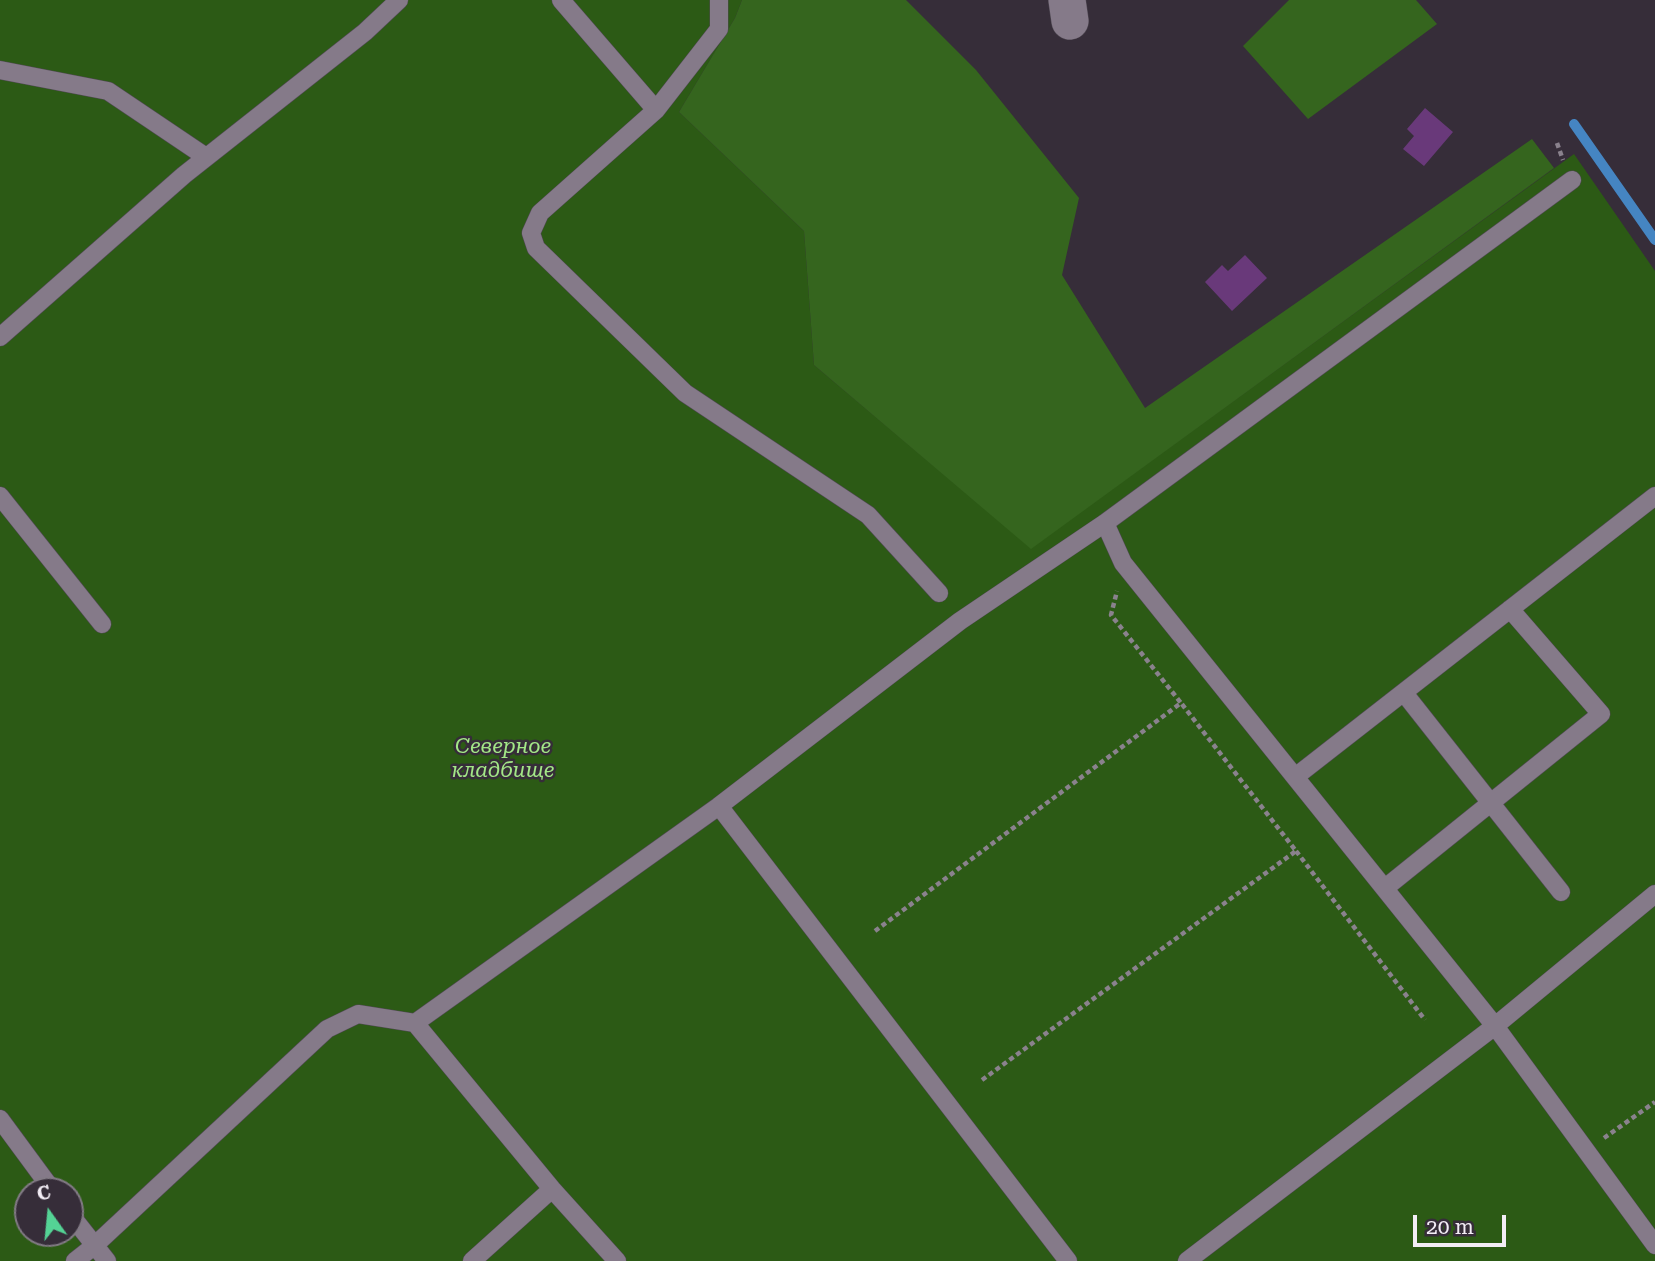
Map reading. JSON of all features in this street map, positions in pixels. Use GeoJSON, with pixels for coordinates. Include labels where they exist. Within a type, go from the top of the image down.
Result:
{"type":"FeatureCollection","features":[{"type":"Feature","properties":{"kind":"lane"},"geometry":{"type":"LineString","coordinates":[[0,337],[206,157],[365,32],[399,0]]}},
{"type":"Feature","properties":{"kind":"lane"},"geometry":{"type":"LineString","coordinates":[[561,0],[656,110]]}},
{"type":"Feature","properties":{"kind":"lane"},"geometry":{"type":"LineString","coordinates":[[719,0],[719,29],[656,110],[540,213],[531,233],[537,248],[685,393],[868,515],[939,593]]}},
{"type":"Feature","properties":{"kind":"lane"},"geometry":{"type":"LineString","coordinates":[[0,70],[108,91],[206,157]]}},
{"type":"Feature","properties":{"kind":"lane"},"geometry":{"type":"LineString","coordinates":[[415,1023],[719,806],[960,621],[1105,523],[1572,180]]}},
{"type":"Feature","properties":{"kind":"lane"},"geometry":{"type":"LineString","coordinates":[[0,496],[102,624]]}},
{"type":"Feature","properties":{"kind":"lane"},"geometry":{"type":"LineString","coordinates":[[1295,777],[1655,496]]}},
{"type":"Feature","properties":{"kind":"lane"},"geometry":{"type":"LineString","coordinates":[[1105,523],[1124,563],[1495,1026],[1655,1245]]}},
{"type":"Feature","properties":{"kind":"lane"},"geometry":{"type":"LineString","coordinates":[[1385,888],[1601,714],[1510,609]]}},
{"type":"Feature","properties":{"kind":"lane"},"geometry":{"type":"LineString","coordinates":[[1404,692],[1562,892]]}},
{"type":"Feature","properties":{"kind":"lane"},"geometry":{"type":"LineString","coordinates":[[719,806],[1068,1261]]}},
{"type":"Feature","properties":{"kind":"lane"},"geometry":{"type":"LineString","coordinates":[[1187,1261],[1495,1026],[1655,894]]}},
{"type":"Feature","properties":{"kind":"lane"},"geometry":{"type":"LineString","coordinates":[[75,1261],[327,1029],[358,1014],[415,1023],[552,1189],[617,1261]]}},
{"type":"Feature","properties":{"kind":"lane"},"geometry":{"type":"LineString","coordinates":[[0,1119],[43,1177]]}},
{"type":"Feature","properties":{"kind":"lane"},"geometry":{"type":"LineString","coordinates":[[472,1261],[552,1189]]}},
{"type":"Feature","properties":{"kind":"lane"},"geometry":{"type":"LineString","coordinates":[[84,1232],[107,1261]]}},
{"type":"Feature","properties":{"kind":"path"},"geometry":{"type":"LineString","coordinates":[[1124,563],[1111,615],[1425,1020]]}},
{"type":"Feature","properties":{"kind":"path"},"geometry":{"type":"LineString","coordinates":[[875,931],[1181,703]]}},
{"type":"Feature","properties":{"kind":"path"},"geometry":{"type":"LineString","coordinates":[[982,1080],[1296,851]]}},
{"type":"Feature","properties":{"kind":"path"},"geometry":{"type":"LineString","coordinates":[[1587,1150],[1655,1102]]}},
{"type":"Feature","properties":{"kind":"green space","name":"Северное кладбище"},"geometry":{"type":"Polygon","coordinates":[[[0,0],[742,0],[735,18],[679,112],[804,231],[814,365],[1031,548],[1574,154],[1655,271],[1655,1261],[0,1261],[0,0]]]}},
{"type":"Feature","properties":{"kind":"green space"},"geometry":{"type":"Polygon","coordinates":[[[742,0],[906,0],[976,70],[1079,198],[1062,275],[1145,408],[1532,139],[1554,168],[1031,549],[814,365],[804,231],[679,112],[735,18],[742,0]]]}},
{"type":"Feature","properties":{"kind":"green space"},"geometry":{"type":"Polygon","coordinates":[[[1289,0],[1416,0],[1437,24],[1308,119],[1243,46],[1289,0]]]}},
{"type":"Feature","properties":{"kind":"building"},"geometry":{"type":"Polygon","coordinates":[[[1425,108],[1453,132],[1424,166],[1403,149],[1414,136],[1407,129],[1425,108]]]}},
{"type":"Feature","properties":{"kind":"building"},"geometry":{"type":"Polygon","coordinates":[[[1245,255],[1267,278],[1232,311],[1205,282],[1222,265],[1228,271],[1245,255]]]}},
{"type":"Feature","properties":{"kind":"waterway"},"geometry":{"type":"LineString","coordinates":[[1574,124],[1655,240]]}}]}
